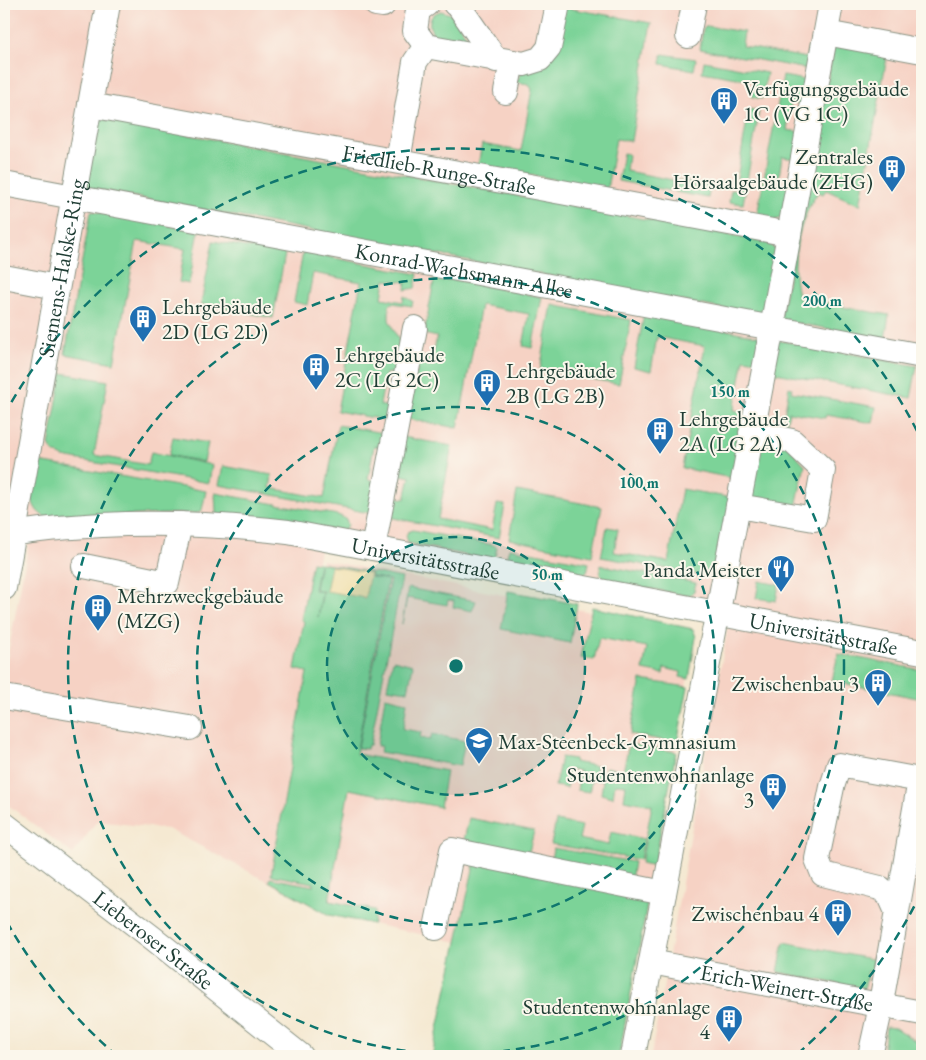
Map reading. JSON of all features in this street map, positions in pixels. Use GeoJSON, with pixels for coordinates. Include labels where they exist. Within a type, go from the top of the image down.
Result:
{"type":"FeatureCollection","features":[{"type":"Feature","properties":{"kind":"street","name":"Siemens-Halske-Ring"},"geometry":{"type":"LineString","coordinates":[[4,588],[9,535],[57,286],[108,4]]}},
{"type":"Feature","properties":{"kind":"street"},"geometry":{"type":"LineString","coordinates":[[427,4],[418,10],[415,31],[426,46],[524,64],[540,59],[549,48],[558,4]]}},
{"type":"Feature","properties":{"kind":"street"},"geometry":{"type":"LineString","coordinates":[[455,4],[458,5],[504,61],[506,92]]}},
{"type":"Feature","properties":{"kind":"street"},"geometry":{"type":"LineString","coordinates":[[688,36],[694,4]]}},
{"type":"Feature","properties":{"kind":"street"},"geometry":{"type":"LineString","coordinates":[[634,1056],[772,328],[831,4]]}},
{"type":"Feature","properties":{"kind":"street"},"geometry":{"type":"LineString","coordinates":[[826,33],[922,52]]}},
{"type":"Feature","properties":{"kind":"street"},"geometry":{"type":"LineString","coordinates":[[398,161],[403,74],[415,62],[426,46]]}},
{"type":"Feature","properties":{"kind":"street","name":"Friedlieb-Runge-Straße"},"geometry":{"type":"LineString","coordinates":[[90,105],[789,234]]}},
{"type":"Feature","properties":{"kind":"street","name":"Konrad-Wachsmann-Allee"},"geometry":{"type":"LineString","coordinates":[[4,184],[922,356]]}},
{"type":"Feature","properties":{"kind":"street"},"geometry":{"type":"LineString","coordinates":[[4,277],[57,286]]}},
{"type":"Feature","properties":{"kind":"street"},"geometry":{"type":"LineString","coordinates":[[373,548],[415,328]]}},
{"type":"Feature","properties":{"kind":"street"},"geometry":{"type":"LineString","coordinates":[[738,506],[814,519],[822,470],[792,441],[751,433]]}},
{"type":"Feature","properties":{"kind":"street"},"geometry":{"type":"LineString","coordinates":[[84,566],[167,583],[180,524]]}},
{"type":"Feature","properties":{"kind":"street","name":"Universitätsstraße"},"geometry":{"type":"LineString","coordinates":[[9,535],[69,527],[180,524],[247,527],[288,532],[922,652]]}},
{"type":"Feature","properties":{"kind":"street"},"geometry":{"type":"LineString","coordinates":[[4,697],[190,728]]}},
{"type":"Feature","properties":{"kind":"street"},"geometry":{"type":"LineString","coordinates":[[870,1056],[897,912],[920,780],[839,764],[832,787],[817,859],[824,874],[880,888],[890,896],[897,912]]}},
{"type":"Feature","properties":{"kind":"street","name":"Lieberoser Straße"},"geometry":{"type":"LineString","coordinates":[[5,828],[154,939],[301,1056]]}},
{"type":"Feature","properties":{"kind":"street"},"geometry":{"type":"LineString","coordinates":[[436,928],[452,850],[664,892]]}},
{"type":"Feature","properties":{"kind":"street","name":"Erich-Weinert-Straße"},"geometry":{"type":"LineString","coordinates":[[651,962],[922,1014]]}},
{"type":"Feature","properties":{"kind":"shaded area"},"geometry":{"type":"Polygon","coordinates":[[[4,4],[922,4],[922,1056],[651,1056],[732,604],[323,532],[306,629],[309,629],[322,560],[695,632],[676,751],[649,897],[476,860],[458,942],[329,915],[168,829],[97,821],[73,854],[4,802],[4,675],[33,520],[4,526],[4,4]]]}},
{"type":"Feature","properties":{"kind":"green space"},"geometry":{"type":"Polygon","coordinates":[[[562,7],[651,23],[631,141],[616,139],[607,189],[478,165],[482,144],[521,151],[532,89],[528,84],[516,82],[562,7]]]}},
{"type":"Feature","properties":{"kind":"green space"},"geometry":{"type":"Polygon","coordinates":[[[441,11],[453,15],[467,37],[466,40],[436,37],[431,30],[430,22],[433,15],[441,11]]]}},
{"type":"Feature","properties":{"kind":"green space"},"geometry":{"type":"Polygon","coordinates":[[[707,26],[744,32],[742,46],[806,58],[808,47],[811,48],[813,52],[812,70],[700,49],[703,29],[707,26]]]}},
{"type":"Feature","properties":{"kind":"green space"},"geometry":{"type":"Polygon","coordinates":[[[836,46],[888,51],[860,205],[826,190],[823,194],[818,192],[805,216],[797,243],[795,257],[796,285],[799,299],[803,299],[806,304],[843,302],[843,307],[889,315],[885,339],[780,320],[834,48],[836,46]]]}},
{"type":"Feature","properties":{"kind":"green space"},"geometry":{"type":"Polygon","coordinates":[[[662,54],[696,59],[694,70],[661,64],[662,54]]]}},
{"type":"Feature","properties":{"kind":"green space"},"geometry":{"type":"Polygon","coordinates":[[[704,61],[767,73],[762,99],[752,97],[754,81],[702,72],[704,61]]]}},
{"type":"Feature","properties":{"kind":"green space"},"geometry":{"type":"Polygon","coordinates":[[[783,76],[810,81],[805,105],[791,103],[787,130],[800,132],[795,159],[782,157],[778,183],[790,186],[781,218],[770,222],[756,221],[783,76]]]}},
{"type":"Feature","properties":{"kind":"green space"},"geometry":{"type":"Polygon","coordinates":[[[749,109],[759,111],[743,204],[729,202],[731,190],[735,190],[749,109]]]}},
{"type":"Feature","properties":{"kind":"green space"},"geometry":{"type":"Polygon","coordinates":[[[103,119],[768,242],[775,249],[766,317],[84,187],[96,122],[103,119]]]}},
{"type":"Feature","properties":{"kind":"green space"},"geometry":{"type":"Polygon","coordinates":[[[623,153],[628,154],[626,171],[673,180],[671,191],[618,181],[623,153]]]}},
{"type":"Feature","properties":{"kind":"green space"},"geometry":{"type":"Polygon","coordinates":[[[678,180],[710,186],[708,198],[675,192],[678,180]]]}},
{"type":"Feature","properties":{"kind":"green space"},"geometry":{"type":"Polygon","coordinates":[[[91,211],[199,231],[189,284],[179,282],[185,249],[137,241],[114,363],[65,354],[91,211]]]}},
{"type":"Feature","properties":{"kind":"green space"},"geometry":{"type":"Polygon","coordinates":[[[213,241],[285,254],[273,318],[201,304],[213,241]]]}},
{"type":"Feature","properties":{"kind":"green space"},"geometry":{"type":"Polygon","coordinates":[[[303,252],[418,274],[415,288],[405,290],[406,282],[385,280],[382,298],[403,302],[404,296],[413,301],[412,306],[392,303],[389,306],[389,320],[402,347],[399,375],[386,373],[380,405],[393,408],[390,421],[337,411],[361,282],[313,273],[307,305],[294,302],[303,252]]]}},
{"type":"Feature","properties":{"kind":"green space"},"geometry":{"type":"Polygon","coordinates":[[[435,276],[542,297],[532,348],[523,346],[529,314],[481,305],[458,428],[407,419],[420,356],[432,359],[437,337],[424,334],[435,276]]]}},
{"type":"Feature","properties":{"kind":"green space"},"geometry":{"type":"Polygon","coordinates":[[[552,305],[631,320],[619,384],[540,370],[552,305]]]}},
{"type":"Feature","properties":{"kind":"green space"},"geometry":{"type":"Polygon","coordinates":[[[644,314],[762,337],[758,361],[744,359],[734,410],[748,413],[736,479],[682,468],[705,346],[657,337],[651,371],[634,367],[644,314]]]}},
{"type":"Feature","properties":{"kind":"green space"},"geometry":{"type":"Polygon","coordinates":[[[776,340],[917,366],[911,398],[770,372],[776,340]]]}},
{"type":"Feature","properties":{"kind":"green space"},"geometry":{"type":"Polygon","coordinates":[[[62,373],[108,381],[94,455],[148,465],[151,452],[212,465],[209,483],[63,457],[53,452],[49,445],[62,373]]]}},
{"type":"Feature","properties":{"kind":"green space"},"geometry":{"type":"Polygon","coordinates":[[[789,387],[792,388],[791,392],[876,407],[873,423],[826,415],[825,418],[789,412],[785,429],[782,428],[789,387]]]}},
{"type":"Feature","properties":{"kind":"green space"},"geometry":{"type":"Polygon","coordinates":[[[338,425],[389,434],[387,448],[374,446],[368,479],[380,482],[375,514],[219,485],[223,466],[272,475],[270,488],[324,498],[338,425]]]}},
{"type":"Feature","properties":{"kind":"green space"},"geometry":{"type":"Polygon","coordinates":[[[173,437],[208,443],[204,462],[169,455],[173,437]]]}},
{"type":"Feature","properties":{"kind":"green space"},"geometry":{"type":"Polygon","coordinates":[[[403,437],[452,446],[438,519],[492,530],[497,504],[505,505],[499,538],[388,517],[392,496],[405,499],[410,477],[396,474],[403,437]]]}},
{"type":"Feature","properties":{"kind":"green space"},"geometry":{"type":"Polygon","coordinates":[[[759,441],[787,445],[805,465],[796,507],[751,500],[759,441]]]}},
{"type":"Feature","properties":{"kind":"green space"},"geometry":{"type":"Polygon","coordinates":[[[36,463],[206,491],[202,510],[198,513],[47,518],[35,508],[32,494],[36,463]]]}},
{"type":"Feature","properties":{"kind":"green space"},"geometry":{"type":"Polygon","coordinates":[[[682,489],[732,498],[718,578],[601,557],[607,527],[618,529],[614,552],[668,562],[682,489]]]}},
{"type":"Feature","properties":{"kind":"green space"},"geometry":{"type":"Polygon","coordinates":[[[517,491],[602,507],[592,556],[509,539],[517,491]]]}},
{"type":"Feature","properties":{"kind":"green space"},"geometry":{"type":"Polygon","coordinates":[[[215,493],[338,515],[346,519],[348,525],[343,531],[216,514],[215,493]]]}},
{"type":"Feature","properties":{"kind":"green space"},"geometry":{"type":"Polygon","coordinates":[[[413,530],[493,545],[497,547],[495,556],[485,559],[408,543],[406,535],[413,530]]]}},
{"type":"Feature","properties":{"kind":"green space"},"geometry":{"type":"Polygon","coordinates":[[[509,548],[589,563],[587,572],[583,576],[510,562],[507,556],[509,548]]]}},
{"type":"Feature","properties":{"kind":"green space"},"geometry":{"type":"Polygon","coordinates":[[[312,562],[319,563],[314,590],[322,592],[318,617],[323,591],[315,589],[320,563],[371,572],[370,577],[388,580],[356,754],[446,771],[440,807],[349,789],[329,901],[375,910],[373,924],[329,915],[269,881],[270,878],[313,886],[313,883],[271,875],[307,672],[295,669],[304,621],[301,620],[312,562]]]}},
{"type":"Feature","properties":{"kind":"green space"},"geometry":{"type":"Polygon","coordinates":[[[601,565],[696,583],[694,591],[689,596],[605,580],[600,574],[601,565]]]}},
{"type":"Feature","properties":{"kind":"green space"},"geometry":{"type":"Polygon","coordinates":[[[372,572],[402,578],[370,745],[368,745],[367,749],[358,748],[390,580],[371,576],[372,572]]]}},
{"type":"Feature","properties":{"kind":"green space"},"geometry":{"type":"Polygon","coordinates":[[[759,581],[779,585],[776,601],[756,598],[759,581]]]}},
{"type":"Feature","properties":{"kind":"green space"},"geometry":{"type":"Polygon","coordinates":[[[408,588],[476,601],[472,611],[453,607],[454,601],[448,600],[447,605],[407,598],[402,624],[408,588]]]}},
{"type":"Feature","properties":{"kind":"green space"},"geometry":{"type":"Polygon","coordinates":[[[508,591],[577,604],[570,643],[501,629],[508,591]]]}},
{"type":"Feature","properties":{"kind":"green space"},"geometry":{"type":"Polygon","coordinates":[[[592,607],[693,629],[696,637],[689,679],[680,677],[681,672],[664,668],[663,674],[643,670],[647,647],[599,638],[594,660],[581,658],[592,607]]]}},
{"type":"Feature","properties":{"kind":"green space"},"geometry":{"type":"Polygon","coordinates":[[[838,654],[922,670],[922,699],[832,681],[838,654]]]}},
{"type":"Feature","properties":{"kind":"green space"},"geometry":{"type":"Polygon","coordinates":[[[393,660],[413,665],[408,691],[387,688],[393,660]]]}},
{"type":"Feature","properties":{"kind":"green space"},"geometry":{"type":"Polygon","coordinates":[[[641,680],[688,687],[677,743],[630,734],[641,680]]]}},
{"type":"Feature","properties":{"kind":"green space"},"geometry":{"type":"Polygon","coordinates":[[[385,697],[407,702],[403,729],[421,732],[420,738],[430,740],[432,734],[465,741],[460,766],[380,752],[381,746],[377,746],[385,697]]]}},
{"type":"Feature","properties":{"kind":"green space"},"geometry":{"type":"Polygon","coordinates":[[[629,744],[676,752],[654,866],[641,863],[652,805],[624,800],[626,785],[615,784],[613,797],[601,794],[603,781],[592,779],[589,792],[577,790],[580,771],[571,769],[567,788],[555,786],[561,757],[575,759],[574,762],[596,766],[595,771],[604,772],[606,767],[623,771],[629,744]]]}},
{"type":"Feature","properties":{"kind":"green space"},"geometry":{"type":"Polygon","coordinates":[[[469,818],[534,831],[528,856],[464,840],[469,818]]]}},
{"type":"Feature","properties":{"kind":"green space"},"geometry":{"type":"Polygon","coordinates":[[[556,821],[582,826],[579,839],[608,845],[611,832],[644,839],[640,860],[551,844],[556,821]]]}},
{"type":"Feature","properties":{"kind":"green space"},"geometry":{"type":"Polygon","coordinates":[[[553,848],[634,862],[631,880],[551,860],[553,848]]]}},
{"type":"Feature","properties":{"kind":"green space"},"geometry":{"type":"Polygon","coordinates":[[[475,860],[648,900],[619,1056],[432,1056],[475,860]]]}},
{"type":"Feature","properties":{"kind":"green space"},"geometry":{"type":"Polygon","coordinates":[[[784,942],[881,961],[878,973],[868,971],[864,989],[778,972],[784,942]]]}},
{"type":"Feature","properties":{"kind":"green space"},"geometry":{"type":"Polygon","coordinates":[[[886,1027],[895,1028],[922,1045],[922,1056],[883,1055],[886,1027]]]}},
{"type":"Feature","properties":{"kind":"sand"},"geometry":{"type":"Polygon","coordinates":[[[331,566],[370,573],[365,598],[326,591],[331,566]]]}},
{"type":"Feature","properties":{"kind":"place","name":"Verfügungsgebäude 1C (VG 1C)"},"geometry":{"type":"Point","coordinates":[724,125]}},
{"type":"Feature","properties":{"kind":"place","name":"Zentrales Hörsaalgebäude (ZHG)"},"geometry":{"type":"Point","coordinates":[892,193]}},
{"type":"Feature","properties":{"kind":"place","name":"Lehrgebäude 2D (LG 2D)"},"geometry":{"type":"Point","coordinates":[143,343]}},
{"type":"Feature","properties":{"kind":"place","name":"Lehrgebäude 2C (LG 2C)"},"geometry":{"type":"Point","coordinates":[316,391]}},
{"type":"Feature","properties":{"kind":"place","name":"Lehrgebäude 2B (LG 2B)"},"geometry":{"type":"Point","coordinates":[487,407]}},
{"type":"Feature","properties":{"kind":"place","name":"Lehrgebäude 2A (LG 2A)"},"geometry":{"type":"Point","coordinates":[660,455]}},
{"type":"Feature","properties":{"kind":"place","name":"Panda Meister"},"geometry":{"type":"Point","coordinates":[781,593]}},
{"type":"Feature","properties":{"kind":"place","name":"Mehrzweckgebäude (MZG)"},"geometry":{"type":"Point","coordinates":[98,632]}},
{"type":"Feature","properties":{"kind":"place","name":"Zwischenbau 3"},"geometry":{"type":"Point","coordinates":[878,707]}},
{"type":"Feature","properties":{"kind":"place","name":"Max-Steenbeck-Gymnasium"},"geometry":{"type":"Point","coordinates":[479,765]}},
{"type":"Feature","properties":{"kind":"place","name":"Studentenwohnanlage 3"},"geometry":{"type":"Point","coordinates":[773,811]}},
{"type":"Feature","properties":{"kind":"place","name":"Zwischenbau 4"},"geometry":{"type":"Point","coordinates":[838,937]}},
{"type":"Feature","properties":{"kind":"place","name":"Studentenwohnanlage 4"},"geometry":{"type":"Point","coordinates":[729,1043]}}]}
